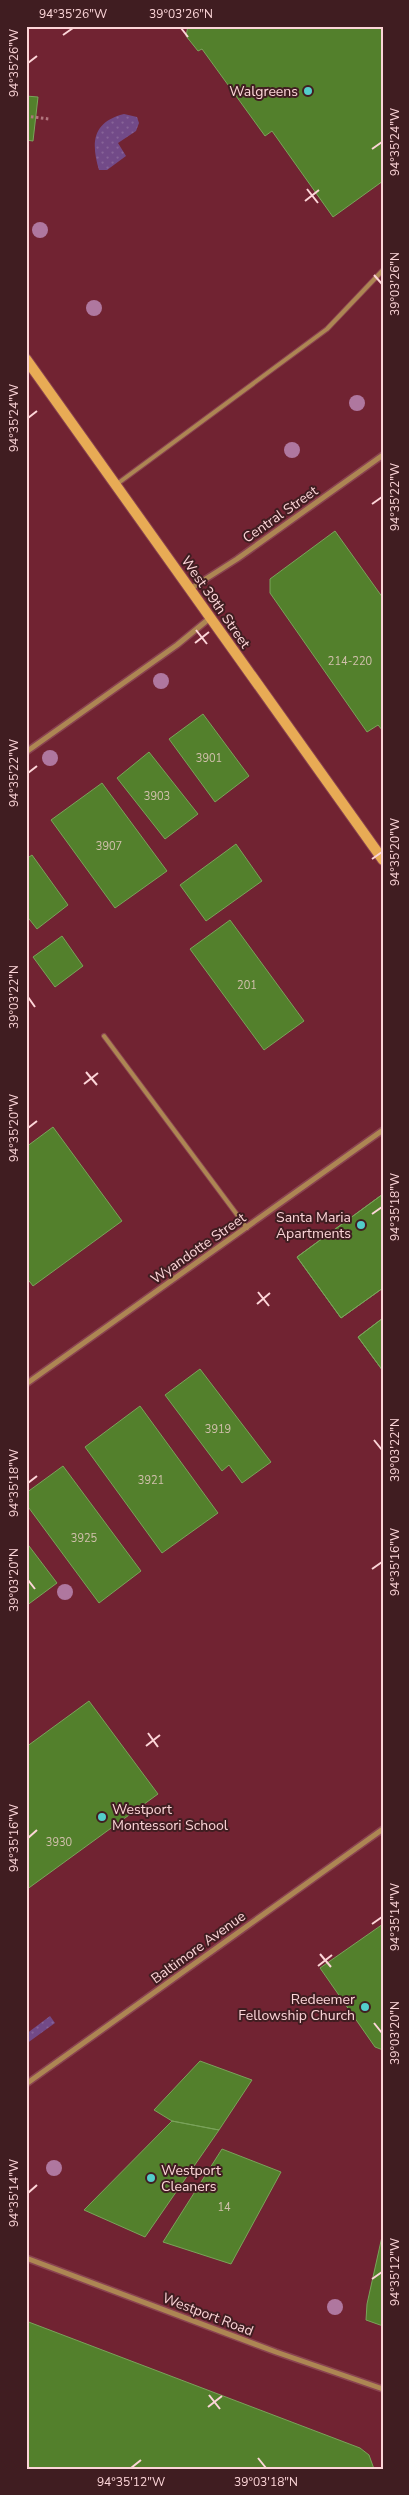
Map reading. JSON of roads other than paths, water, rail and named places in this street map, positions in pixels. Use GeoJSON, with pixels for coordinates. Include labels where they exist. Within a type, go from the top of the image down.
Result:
{"type":"FeatureCollection","features":[{"type":"Feature","properties":{"kind":"main road","name":"West 39th Street"},"geometry":{"type":"LineString","coordinates":[[26,359],[383,860]]}},
{"type":"Feature","properties":{"kind":"street","name":"Central Street"},"geometry":{"type":"LineString","coordinates":[[190,589],[383,455]]}},
{"type":"Feature","properties":{"kind":"street"},"geometry":{"type":"LineString","coordinates":[[26,752],[177,645],[210,617]]}},
{"type":"Feature","properties":{"kind":"street","name":"Wyandotte Street"},"geometry":{"type":"LineString","coordinates":[[26,1384],[383,1130]]}},
{"type":"Feature","properties":{"kind":"street","name":"Baltimore Avenue"},"geometry":{"type":"LineString","coordinates":[[26,2084],[383,1829]]}},
{"type":"Feature","properties":{"kind":"street","name":"Westport Road"},"geometry":{"type":"LineString","coordinates":[[26,2258],[276,2352],[383,2389]]}},
{"type":"Feature","properties":{"kind":"lane"},"geometry":{"type":"LineString","coordinates":[[116,485],[327,329],[383,270]]}},
{"type":"Feature","properties":{"kind":"lane"},"geometry":{"type":"LineString","coordinates":[[104,1036],[247,1228]]}},
{"type":"Feature","properties":{"kind":"place","name":"Walgreens"},"geometry":{"type":"Point","coordinates":[308,91]}},
{"type":"Feature","properties":{"kind":"place","name":"Santa Maria Apartments"},"geometry":{"type":"Point","coordinates":[361,1225]}},
{"type":"Feature","properties":{"kind":"place","name":"Westport Montessori School"},"geometry":{"type":"Point","coordinates":[102,1817]}},
{"type":"Feature","properties":{"kind":"place","name":"Redeemer Fellowship Church"},"geometry":{"type":"Point","coordinates":[365,2007]}},
{"type":"Feature","properties":{"kind":"place","name":"Westport Cleaners"},"geometry":{"type":"Point","coordinates":[151,2178]}}]}
